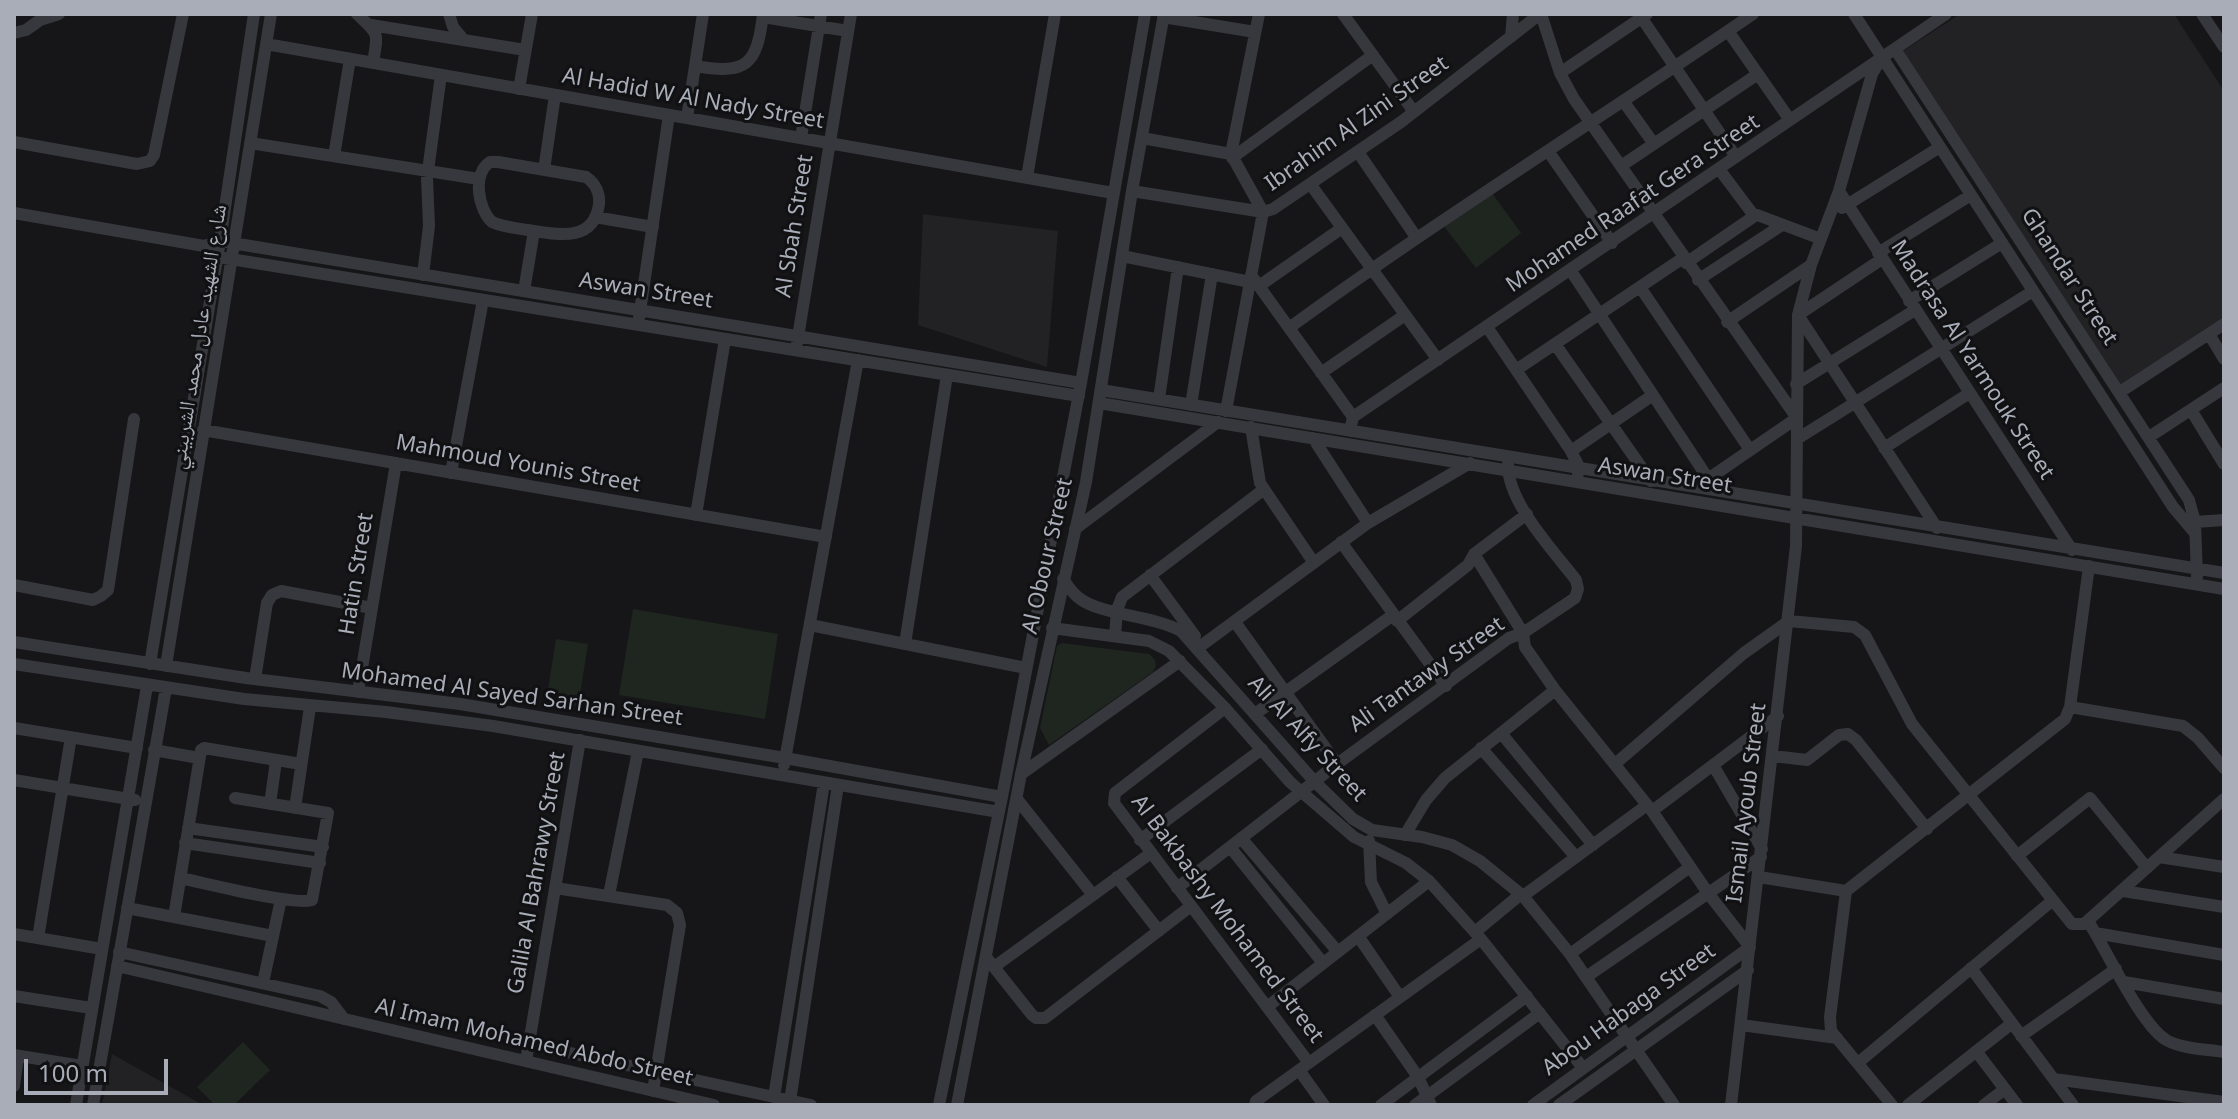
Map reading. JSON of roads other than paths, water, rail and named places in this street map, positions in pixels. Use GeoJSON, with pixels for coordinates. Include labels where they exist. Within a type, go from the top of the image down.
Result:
{"type":"FeatureCollection","features":[{"type":"Feature","properties":{"kind":"street"},"geometry":{"type":"LineString","coordinates":[[14,33],[59,14]]}},
{"type":"Feature","properties":{"kind":"street"},"geometry":{"type":"LineString","coordinates":[[14,142],[137,164],[147,163],[154,155],[183,14]]}},
{"type":"Feature","properties":{"kind":"street","name":"شارع الشهيد عادل محمد الشربيني"},"geometry":{"type":"LineString","coordinates":[[150,664],[218,257],[254,14]]}},
{"type":"Feature","properties":{"kind":"street","name":"شارع الشهيد عادل محمد الشربيني"},"geometry":{"type":"LineString","coordinates":[[166,666],[271,14]]}},
{"type":"Feature","properties":{"kind":"street"},"geometry":{"type":"LineString","coordinates":[[357,14],[371,25],[377,39],[373,63]]}},
{"type":"Feature","properties":{"kind":"street"},"geometry":{"type":"LineString","coordinates":[[449,14],[453,27],[463,39]]}},
{"type":"Feature","properties":{"kind":"street"},"geometry":{"type":"LineString","coordinates":[[519,89],[532,14]]}},
{"type":"Feature","properties":{"kind":"street"},"geometry":{"type":"LineString","coordinates":[[687,118],[703,14]]}},
{"type":"Feature","properties":{"kind":"street","name":"Al Sbah Street"},"geometry":{"type":"LineString","coordinates":[[795,350],[851,14]]}},
{"type":"Feature","properties":{"kind":"street"},"geometry":{"type":"LineString","coordinates":[[1027,177],[1055,14]]}},
{"type":"Feature","properties":{"kind":"street","name":"Al Obour Street"},"geometry":{"type":"LineString","coordinates":[[939,1105],[1080,390],[1145,14]]}},
{"type":"Feature","properties":{"kind":"street"},"geometry":{"type":"LineString","coordinates":[[1053,527],[1067,523],[1074,532],[1222,416],[1254,281],[1263,212],[1232,156],[1259,14]]}},
{"type":"Feature","properties":{"kind":"street"},"geometry":{"type":"LineString","coordinates":[[1343,14],[1414,112]]}},
{"type":"Feature","properties":{"kind":"street"},"geometry":{"type":"LineString","coordinates":[[1511,37],[1513,14]]}},
{"type":"Feature","properties":{"kind":"street","name":"Ibrahim Al Zini Street"},"geometry":{"type":"LineString","coordinates":[[1132,191],[1263,212],[1311,185],[1358,152],[1511,37],[1542,17],[1557,14]]}},
{"type":"Feature","properties":{"kind":"street"},"geometry":{"type":"LineString","coordinates":[[1289,328],[1416,237],[1753,14]]}},
{"type":"Feature","properties":{"kind":"street","name":"Ghandar Street"},"geometry":{"type":"LineString","coordinates":[[1854,14],[2173,507],[2195,527]]}},
{"type":"Feature","properties":{"kind":"street","name":"Mohamed Raafat Gera Street"},"geometry":{"type":"LineString","coordinates":[[1353,417],[1946,14]]}},
{"type":"Feature","properties":{"kind":"street"},"geometry":{"type":"LineString","coordinates":[[2202,14],[2224,47]]}},
{"type":"Feature","properties":{"kind":"street"},"geometry":{"type":"LineString","coordinates":[[1560,73],[1643,15],[1736,157]]}},
{"type":"Feature","properties":{"kind":"street"},"geometry":{"type":"LineString","coordinates":[[695,66],[723,71],[744,64],[758,48],[763,16],[820,20],[848,31]]}},
{"type":"Feature","properties":{"kind":"street"},"geometry":{"type":"LineString","coordinates":[[1164,16],[1255,32]]}},
{"type":"Feature","properties":{"kind":"street","name":"Al Obour Street"},"geometry":{"type":"LineString","coordinates":[[957,1105],[982,984],[990,962],[1021,774],[1086,482],[1132,191],[1164,16]]}},
{"type":"Feature","properties":{"kind":"street"},"geometry":{"type":"LineString","coordinates":[[1542,17],[1560,73],[1591,124],[1797,418],[1708,479]]}},
{"type":"Feature","properties":{"kind":"street"},"geometry":{"type":"LineString","coordinates":[[801,138],[820,20]]}},
{"type":"Feature","properties":{"kind":"street"},"geometry":{"type":"LineString","coordinates":[[371,25],[525,50]]}},
{"type":"Feature","properties":{"kind":"street"},"geometry":{"type":"LineString","coordinates":[[1728,31],[1790,120]]}},
{"type":"Feature","properties":{"kind":"street","name":"Al Hadid W Al Nady Street"},"geometry":{"type":"LineString","coordinates":[[266,44],[1113,193]]}},
{"type":"Feature","properties":{"kind":"street","name":"Ghandar Street"},"geometry":{"type":"LineString","coordinates":[[1895,49],[2189,500],[2195,527],[2196,584]]}},
{"type":"Feature","properties":{"kind":"street"},"geometry":{"type":"LineString","coordinates":[[1142,138],[1232,156],[1373,55]]}},
{"type":"Feature","properties":{"kind":"street","name":"Ismail Ayoub Street"},"geometry":{"type":"LineString","coordinates":[[1732,1104],[1789,621],[1797,518],[1798,315],[1811,265],[1839,191],[1872,74],[1882,57]]}},
{"type":"Feature","properties":{"kind":"street"},"geometry":{"type":"LineString","coordinates":[[334,156],[350,59]]}},
{"type":"Feature","properties":{"kind":"street"},"geometry":{"type":"LineString","coordinates":[[1621,166],[1758,74]]}},
{"type":"Feature","properties":{"kind":"street"},"geometry":{"type":"LineString","coordinates":[[423,275],[429,231],[428,171],[441,75]]}},
{"type":"Feature","properties":{"kind":"street"},"geometry":{"type":"LineString","coordinates":[[544,170],[555,95]]}},
{"type":"Feature","properties":{"kind":"street"},"geometry":{"type":"LineString","coordinates":[[1624,102],[1654,144]]}},
{"type":"Feature","properties":{"kind":"street"},"geometry":{"type":"LineString","coordinates":[[638,325],[669,115]]}},
{"type":"Feature","properties":{"kind":"street"},"geometry":{"type":"LineString","coordinates":[[250,143],[479,179]]}},
{"type":"Feature","properties":{"kind":"street"},"geometry":{"type":"LineString","coordinates":[[1829,216],[1940,147]]}},
{"type":"Feature","properties":{"kind":"street"},"geometry":{"type":"LineString","coordinates":[[1548,151],[1612,243]]}},
{"type":"Feature","properties":{"kind":"street"},"geometry":{"type":"LineString","coordinates":[[1358,152],[1416,237]]}},
{"type":"Feature","properties":{"kind":"street"},"geometry":{"type":"LineString","coordinates":[[1121,154],[1138,158]]}},
{"type":"Feature","properties":{"kind":"street"},"geometry":{"type":"LineString","coordinates":[[494,161],[544,170],[586,177],[591,181],[599,198],[595,217],[587,227],[570,235],[501,226],[488,219],[483,210],[479,179],[483,167],[494,161]]}},
{"type":"Feature","properties":{"kind":"street"},"geometry":{"type":"LineString","coordinates":[[1719,169],[1747,208],[1756,215],[1821,239]]}},
{"type":"Feature","properties":{"kind":"street"},"geometry":{"type":"LineString","coordinates":[[1311,185],[1438,360]]}},
{"type":"Feature","properties":{"kind":"street","name":"Madrasa Al Yarmouk Street"},"geometry":{"type":"LineString","coordinates":[[1839,191],[2072,550]]}},
{"type":"Feature","properties":{"kind":"street"},"geometry":{"type":"LineString","coordinates":[[1937,528],[1798,315],[1971,195]]}},
{"type":"Feature","properties":{"kind":"street","name":"Aswan Street"},"geometry":{"type":"LineString","coordinates":[[14,213],[204,246],[220,241],[234,243],[639,310],[1080,390]]}},
{"type":"Feature","properties":{"kind":"street"},"geometry":{"type":"LineString","coordinates":[[1516,370],[1640,287],[1756,215]]}},
{"type":"Feature","properties":{"kind":"street"},"geometry":{"type":"LineString","coordinates":[[595,217],[653,227]]}},
{"type":"Feature","properties":{"kind":"street"},"geometry":{"type":"LineString","coordinates":[[1698,280],[1782,225]]}},
{"type":"Feature","properties":{"kind":"street"},"geometry":{"type":"LineString","coordinates":[[1122,256],[1254,281],[1342,228]]}},
{"type":"Feature","properties":{"kind":"street"},"geometry":{"type":"LineString","coordinates":[[524,291],[534,231]]}},
{"type":"Feature","properties":{"kind":"street"},"geometry":{"type":"LineString","coordinates":[[1796,384],[2002,243]]}},
{"type":"Feature","properties":{"kind":"street","name":"Aswan Street"},"geometry":{"type":"LineString","coordinates":[[204,246],[218,257],[947,375],[1080,390]]}},
{"type":"Feature","properties":{"kind":"street"},"geometry":{"type":"LineString","coordinates":[[1727,322],[1811,265]]}},
{"type":"Feature","properties":{"kind":"street"},"geometry":{"type":"LineString","coordinates":[[1159,399],[1178,267]]}},
{"type":"Feature","properties":{"kind":"street"},"geometry":{"type":"LineString","coordinates":[[1571,271],[1717,492]]}},
{"type":"Feature","properties":{"kind":"street"},"geometry":{"type":"LineString","coordinates":[[1191,405],[1212,274]]}},
{"type":"Feature","properties":{"kind":"street"},"geometry":{"type":"LineString","coordinates":[[1254,281],[1353,417],[1350,431]]}},
{"type":"Feature","properties":{"kind":"street"},"geometry":{"type":"LineString","coordinates":[[1640,287],[1750,450]]}},
{"type":"Feature","properties":{"kind":"street"},"geometry":{"type":"LineString","coordinates":[[1797,439],[2033,291]]}},
{"type":"Feature","properties":{"kind":"street"},"geometry":{"type":"LineString","coordinates":[[451,473],[483,300]]}},
{"type":"Feature","properties":{"kind":"street"},"geometry":{"type":"LineString","coordinates":[[1321,373],[1405,315]]}},
{"type":"Feature","properties":{"kind":"street"},"geometry":{"type":"LineString","coordinates":[[2120,392],[2224,324]]}},
{"type":"Feature","properties":{"kind":"street"},"geometry":{"type":"LineString","coordinates":[[1487,327],[1571,451],[1578,475]]}},
{"type":"Feature","properties":{"kind":"street"},"geometry":{"type":"LineString","coordinates":[[2209,334],[2224,359]]}},
{"type":"Feature","properties":{"kind":"street"},"geometry":{"type":"LineString","coordinates":[[696,515],[725,339]]}},
{"type":"Feature","properties":{"kind":"street"},"geometry":{"type":"LineString","coordinates":[[1555,344],[1651,481]]}},
{"type":"Feature","properties":{"kind":"street"},"geometry":{"type":"LineString","coordinates":[[782,776],[858,360]]}},
{"type":"Feature","properties":{"kind":"street"},"geometry":{"type":"LineString","coordinates":[[905,644],[947,375]]}},
{"type":"Feature","properties":{"kind":"street"},"geometry":{"type":"LineString","coordinates":[[2149,437],[2224,388]]}},
{"type":"Feature","properties":{"kind":"street"},"geometry":{"type":"LineString","coordinates":[[1884,448],[1968,394]]}},
{"type":"Feature","properties":{"kind":"street"},"geometry":{"type":"LineString","coordinates":[[1571,451],[1653,395]]}},
{"type":"Feature","properties":{"kind":"street","name":"Aswan Street"},"geometry":{"type":"LineString","coordinates":[[1100,396],[1159,399],[1191,405],[1251,427],[1470,463],[1508,464]]}},
{"type":"Feature","properties":{"kind":"street","name":"Aswan Street"},"geometry":{"type":"LineString","coordinates":[[1100,396],[1222,416],[1350,431],[1797,518],[2224,589]]}},
{"type":"Feature","properties":{"kind":"street"},"geometry":{"type":"LineString","coordinates":[[2191,410],[2224,464]]}},
{"type":"Feature","properties":{"kind":"street"},"geometry":{"type":"LineString","coordinates":[[14,585],[93,600],[108,590],[134,419]]}},
{"type":"Feature","properties":{"kind":"street"},"geometry":{"type":"LineString","coordinates":[[1251,427],[1257,472],[1263,490],[1314,563]]}},
{"type":"Feature","properties":{"kind":"street","name":"Mahmoud Younis Street"},"geometry":{"type":"LineString","coordinates":[[203,430],[826,537]]}},
{"type":"Feature","properties":{"kind":"street"},"geometry":{"type":"LineString","coordinates":[[1313,438],[1368,523]]}},
{"type":"Feature","properties":{"kind":"street","name":"Hatin Street"},"geometry":{"type":"LineString","coordinates":[[358,692],[396,463]]}},
{"type":"Feature","properties":{"kind":"street"},"geometry":{"type":"LineString","coordinates":[[1150,575],[1200,647],[1368,523],[1470,463]]}},
{"type":"Feature","properties":{"kind":"street","name":"Ali Tantawy Street"},"geometry":{"type":"LineString","coordinates":[[1177,888],[1314,781],[1509,638],[1523,633],[1571,601],[1578,589],[1576,580],[1527,514],[1511,486],[1508,464]]}},
{"type":"Feature","properties":{"kind":"street","name":"Aswan Street"},"geometry":{"type":"LineString","coordinates":[[1578,475],[1651,481],[2224,573]]}},
{"type":"Feature","properties":{"kind":"street"},"geometry":{"type":"LineString","coordinates":[[1063,477],[1078,486],[1086,482]]}},
{"type":"Feature","properties":{"kind":"street"},"geometry":{"type":"LineString","coordinates":[[1115,636],[1117,610],[1122,597],[1263,490]]}},
{"type":"Feature","properties":{"kind":"street"},"geometry":{"type":"LineString","coordinates":[[1255,714],[1468,565],[1474,554],[1527,514]]}},
{"type":"Feature","properties":{"kind":"street"},"geometry":{"type":"LineString","coordinates":[[2195,527],[2224,520]]}},
{"type":"Feature","properties":{"kind":"street"},"geometry":{"type":"LineString","coordinates":[[1341,542],[1446,686]]}},
{"type":"Feature","properties":{"kind":"street"},"geometry":{"type":"LineString","coordinates":[[1474,554],[1523,633],[1525,647],[1555,690],[1650,808],[1708,893],[1750,947]]}},
{"type":"Feature","properties":{"kind":"street"},"geometry":{"type":"LineString","coordinates":[[1892,1105],[1831,1031],[1830,1017],[1846,891],[2061,723],[2070,707],[2089,566]]}},
{"type":"Feature","properties":{"kind":"street","name":"Ali Al Alfy Street"},"geometry":{"type":"LineString","coordinates":[[1063,579],[1080,599],[1091,605],[1171,625],[1181,631],[1200,647],[1314,781],[1353,819],[1372,830],[1439,841],[1467,852],[1522,895],[1570,954],[1673,1105]]}},
{"type":"Feature","properties":{"kind":"street"},"geometry":{"type":"LineString","coordinates":[[244,699],[250,689],[267,603],[272,595],[286,592],[372,608]]}},
{"type":"Feature","properties":{"kind":"street"},"geometry":{"type":"LineString","coordinates":[[1615,764],[1744,653],[1789,621],[1854,627],[1862,632],[1909,720],[2072,924],[2080,926],[2088,921],[2224,799]]}},
{"type":"Feature","properties":{"kind":"street"},"geometry":{"type":"LineString","coordinates":[[1235,622],[1337,764]]}},
{"type":"Feature","properties":{"kind":"street"},"geometry":{"type":"LineString","coordinates":[[810,625],[1026,668]]}},
{"type":"Feature","properties":{"kind":"street","name":"Ali Al Alfy Street"},"geometry":{"type":"LineString","coordinates":[[1052,628],[1149,641],[1169,651],[1225,708],[1290,782],[1367,845],[1406,863],[1429,881],[1478,936],[1583,1068]]}},
{"type":"Feature","properties":{"kind":"street","name":"Mohamed Al Sayed Sarhan Street"},"geometry":{"type":"LineString","coordinates":[[14,642],[284,683],[460,704],[1002,797]]}},
{"type":"Feature","properties":{"kind":"street"},"geometry":{"type":"LineString","coordinates":[[1021,774],[1180,661]]}},
{"type":"Feature","properties":{"kind":"street","name":"Mohamed Al Sayed Sarhan Street"},"geometry":{"type":"LineString","coordinates":[[14,664],[244,699],[449,719],[999,812]]}},
{"type":"Feature","properties":{"kind":"street"},"geometry":{"type":"LineString","coordinates":[[280,703],[275,694],[284,683]]}},
{"type":"Feature","properties":{"kind":"street"},"geometry":{"type":"LineString","coordinates":[[76,1105],[147,686]]}},
{"type":"Feature","properties":{"kind":"street"},"geometry":{"type":"LineString","coordinates":[[93,1105],[166,688]]}},
{"type":"Feature","properties":{"kind":"street"},"geometry":{"type":"LineString","coordinates":[[1405,835],[1435,788],[1555,690]]}},
{"type":"Feature","properties":{"kind":"street"},"geometry":{"type":"LineString","coordinates":[[295,808],[310,707]]}},
{"type":"Feature","properties":{"kind":"street"},"geometry":{"type":"LineString","coordinates":[[2070,707],[2183,726],[2224,768]]}},
{"type":"Feature","properties":{"kind":"street","name":"Al Bakbashy Mohamed Street"},"geometry":{"type":"LineString","coordinates":[[1225,708],[1115,793],[1113,798],[1117,809],[1267,1007],[1324,1105]]}},
{"type":"Feature","properties":{"kind":"street"},"geometry":{"type":"LineString","coordinates":[[1255,1105],[1256,1101],[1400,997],[1478,936],[1522,895],[1713,765],[1778,716]]}},
{"type":"Feature","properties":{"kind":"street"},"geometry":{"type":"LineString","coordinates":[[14,728],[137,748]]}},
{"type":"Feature","properties":{"kind":"street"},"geometry":{"type":"LineString","coordinates":[[1501,733],[1593,845]]}},
{"type":"Feature","properties":{"kind":"street"},"geometry":{"type":"LineString","coordinates":[[1773,756],[1807,760],[1839,735],[1848,734],[1927,829]]}},
{"type":"Feature","properties":{"kind":"street"},"geometry":{"type":"LineString","coordinates":[[38,938],[71,737]]}},
{"type":"Feature","properties":{"kind":"street","name":"Galila Al Bahrawy Street"},"geometry":{"type":"LineString","coordinates":[[526,1061],[580,740]]}},
{"type":"Feature","properties":{"kind":"street"},"geometry":{"type":"LineString","coordinates":[[174,917],[200,752],[204,748],[301,764]]}},
{"type":"Feature","properties":{"kind":"street"},"geometry":{"type":"LineString","coordinates":[[1481,748],[1576,857]]}},
{"type":"Feature","properties":{"kind":"street"},"geometry":{"type":"LineString","coordinates":[[1140,840],[1262,749]]}},
{"type":"Feature","properties":{"kind":"street"},"geometry":{"type":"LineString","coordinates":[[154,750],[199,758]]}},
{"type":"Feature","properties":{"kind":"street"},"geometry":{"type":"LineString","coordinates":[[609,895],[638,751]]}},
{"type":"Feature","properties":{"kind":"street"},"geometry":{"type":"LineString","coordinates":[[270,804],[276,761]]}},
{"type":"Feature","properties":{"kind":"street"},"geometry":{"type":"LineString","coordinates":[[1586,977],[1762,853],[1713,765]]}},
{"type":"Feature","properties":{"kind":"street"},"geometry":{"type":"LineString","coordinates":[[14,780],[146,802]]}},
{"type":"Feature","properties":{"kind":"street"},"geometry":{"type":"LineString","coordinates":[[774,1097],[824,783]]}},
{"type":"Feature","properties":{"kind":"street"},"geometry":{"type":"LineString","coordinates":[[790,1101],[838,785]]}},
{"type":"Feature","properties":{"kind":"street"},"geometry":{"type":"LineString","coordinates":[[180,878],[281,899],[307,902],[314,896],[328,813],[235,798]]}},
{"type":"Feature","properties":{"kind":"street"},"geometry":{"type":"LineString","coordinates":[[2017,856],[2090,798],[2147,868]]}},
{"type":"Feature","properties":{"kind":"street"},"geometry":{"type":"LineString","coordinates":[[1017,799],[1093,895]]}},
{"type":"Feature","properties":{"kind":"street"},"geometry":{"type":"LineString","coordinates":[[188,828],[323,847]]}},
{"type":"Feature","properties":{"kind":"street"},"geometry":{"type":"LineString","coordinates":[[1372,830],[1367,845],[1371,882],[1387,914]]}},
{"type":"Feature","properties":{"kind":"street"},"geometry":{"type":"LineString","coordinates":[[1241,838],[1338,952]]}},
{"type":"Feature","properties":{"kind":"street"},"geometry":{"type":"LineString","coordinates":[[185,843],[320,863]]}},
{"type":"Feature","properties":{"kind":"street"},"geometry":{"type":"LineString","coordinates":[[1230,847],[1323,963]]}},
{"type":"Feature","properties":{"kind":"street"},"geometry":{"type":"LineString","coordinates":[[1151,853],[990,962],[1032,1015],[1040,1019],[1191,906]]}},
{"type":"Feature","properties":{"kind":"street"},"geometry":{"type":"LineString","coordinates":[[2159,857],[2224,867]]}},
{"type":"Feature","properties":{"kind":"street"},"geometry":{"type":"LineString","coordinates":[[1570,954],[1690,867]]}},
{"type":"Feature","properties":{"kind":"street"},"geometry":{"type":"LineString","coordinates":[[1117,877],[1159,931]]}},
{"type":"Feature","properties":{"kind":"street"},"geometry":{"type":"LineString","coordinates":[[1759,877],[1846,891]]}},
{"type":"Feature","properties":{"kind":"street"},"geometry":{"type":"LineString","coordinates":[[1267,1007],[1429,881]]}},
{"type":"Feature","properties":{"kind":"street"},"geometry":{"type":"LineString","coordinates":[[555,888],[667,905],[680,918],[653,1091]]}},
{"type":"Feature","properties":{"kind":"street"},"geometry":{"type":"LineString","coordinates":[[2123,891],[2224,907]]}},
{"type":"Feature","properties":{"kind":"street"},"geometry":{"type":"LineString","coordinates":[[263,983],[281,899]]}},
{"type":"Feature","properties":{"kind":"street"},"geometry":{"type":"LineString","coordinates":[[1859,1062],[2053,900]]}},
{"type":"Feature","properties":{"kind":"street"},"geometry":{"type":"LineString","coordinates":[[127,908],[273,936]]}},
{"type":"Feature","properties":{"kind":"street"},"geometry":{"type":"LineString","coordinates":[[2088,921],[2151,1027],[2159,1035],[2177,1044],[2224,1052]]}},
{"type":"Feature","properties":{"kind":"street"},"geometry":{"type":"LineString","coordinates":[[2095,933],[2224,955]]}},
{"type":"Feature","properties":{"kind":"street"},"geometry":{"type":"LineString","coordinates":[[14,934],[102,949]]}},
{"type":"Feature","properties":{"kind":"street"},"geometry":{"type":"LineString","coordinates":[[1358,936],[1400,997]]}},
{"type":"Feature","properties":{"kind":"street","name":"Abou Habaga Street"},"geometry":{"type":"LineString","coordinates":[[1533,1105],[1750,947]]}},
{"type":"Feature","properties":{"kind":"street","name":"Al Imam Mohamed Abdo Street"},"geometry":{"type":"LineString","coordinates":[[118,959],[263,983],[320,996],[331,1002],[344,1019]]}},
{"type":"Feature","properties":{"kind":"street","name":"Al Imam Mohamed Abdo Street"},"geometry":{"type":"LineString","coordinates":[[118,959],[344,1019],[714,1105]]}},
{"type":"Feature","properties":{"kind":"street"},"geometry":{"type":"LineString","coordinates":[[1971,968],[2073,1105]]}},
{"type":"Feature","properties":{"kind":"street"},"geometry":{"type":"LineString","coordinates":[[2021,1036],[2116,969]]}},
{"type":"Feature","properties":{"kind":"street","name":"Abou Habaga Street"},"geometry":{"type":"LineString","coordinates":[[1559,1105],[1748,970]]}},
{"type":"Feature","properties":{"kind":"street"},"geometry":{"type":"LineString","coordinates":[[964,978],[972,984],[982,984]]}},
{"type":"Feature","properties":{"kind":"street"},"geometry":{"type":"LineString","coordinates":[[2124,982],[2224,999]]}},
{"type":"Feature","properties":{"kind":"street"},"geometry":{"type":"LineString","coordinates":[[14,996],[91,1008]]}},
{"type":"Feature","properties":{"kind":"street"},"geometry":{"type":"LineString","coordinates":[[1381,1105],[1527,996]]}},
{"type":"Feature","properties":{"kind":"street"},"geometry":{"type":"LineString","coordinates":[[957,1015],[968,1011],[975,1015]]}},
{"type":"Feature","properties":{"kind":"street"},"geometry":{"type":"LineString","coordinates":[[1375,1015],[1418,1077],[1424,1102],[1540,1013]]}},
{"type":"Feature","properties":{"kind":"street"},"geometry":{"type":"LineString","coordinates":[[1908,1105],[2011,1024]]}},
{"type":"Feature","properties":{"kind":"street"},"geometry":{"type":"LineString","coordinates":[[1741,1025],[1837,1038]]}},
{"type":"Feature","properties":{"kind":"street","name":"Al Imam Mohamed Abdo Street"},"geometry":{"type":"LineString","coordinates":[[529,1044],[811,1105]]}},
{"type":"Feature","properties":{"kind":"street"},"geometry":{"type":"LineString","coordinates":[[1976,1051],[2017,1105]]}},
{"type":"Feature","properties":{"kind":"street"},"geometry":{"type":"LineString","coordinates":[[14,1086],[16,1055],[82,1066]]}},
{"type":"Feature","properties":{"kind":"street"},"geometry":{"type":"LineString","coordinates":[[2054,1079],[2224,1102]]}},
{"type":"Feature","properties":{"kind":"street"},"geometry":{"type":"LineString","coordinates":[[1984,1105],[2005,1089]]}}]}
